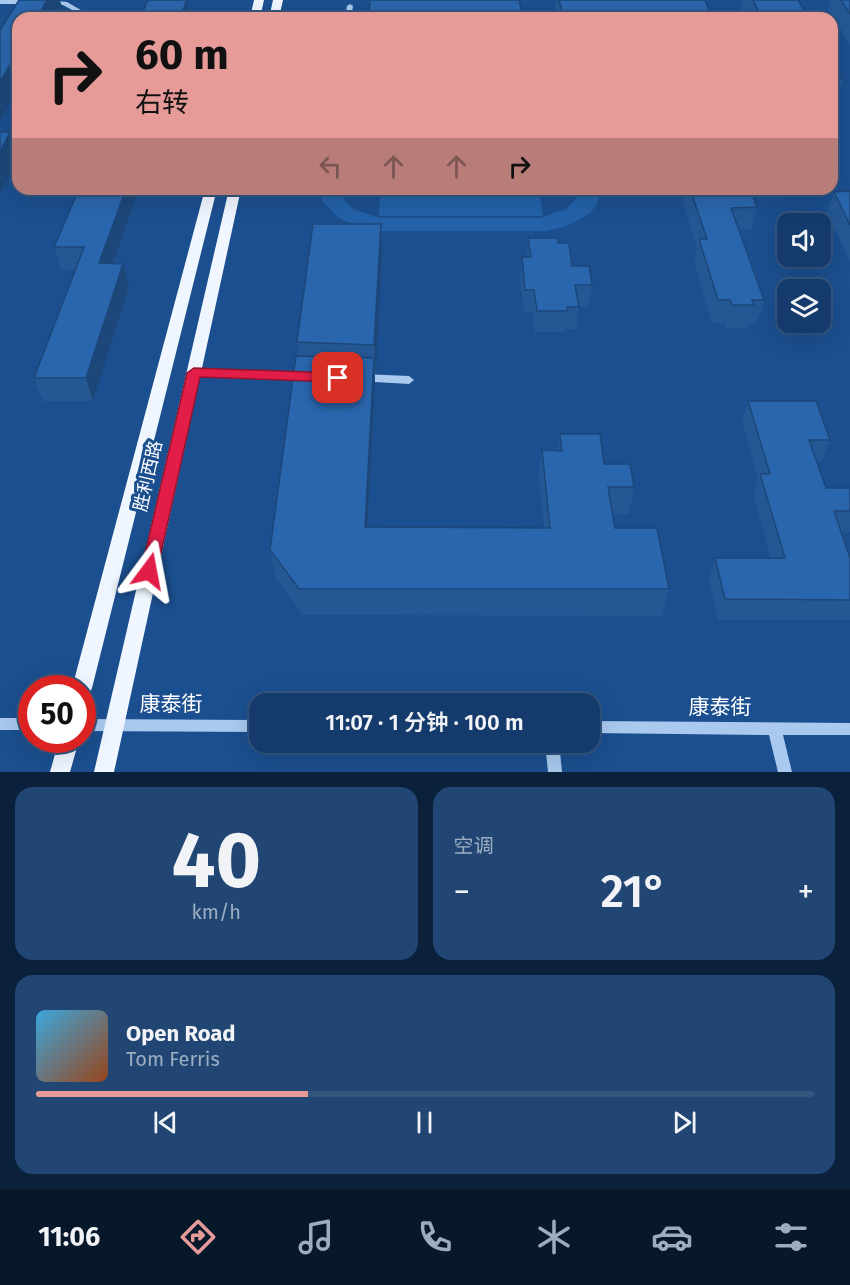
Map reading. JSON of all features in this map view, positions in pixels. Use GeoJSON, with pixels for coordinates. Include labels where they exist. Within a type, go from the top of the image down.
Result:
{"type":"FeatureCollection","features":[{"type":"Feature","properties":{"kind":"main road","name":"胜利西路"},"geometry":{"type":"LineString","coordinates":[[85,675],[208,195]]}},
{"type":"Feature","properties":{"kind":"main road","name":"胜利西路"},"geometry":{"type":"LineString","coordinates":[[104,772],[235,195]]}},
{"type":"Feature","properties":{"kind":"main road"},"geometry":{"type":"LineString","coordinates":[[60,772],[65,753]]}},
{"type":"Feature","properties":{"kind":"street"},"geometry":{"type":"LineString","coordinates":[[0,2],[65,3],[76,12]]}},
{"type":"Feature","properties":{"kind":"street"},"geometry":{"type":"LineString","coordinates":[[349,12],[350,6]]}},
{"type":"Feature","properties":{"kind":"street"},"geometry":{"type":"LineString","coordinates":[[194,373],[314,377]]}},
{"type":"Feature","properties":{"kind":"street"},"geometry":{"type":"LineString","coordinates":[[350,378],[410,380]]}},
{"type":"Feature","properties":{"kind":"street"},"geometry":{"type":"LineString","coordinates":[[0,724],[18,724]]}},
{"type":"Feature","properties":{"kind":"street","name":"康泰街"},"geometry":{"type":"LineString","coordinates":[[96,725],[249,726]]}},
{"type":"Feature","properties":{"kind":"street","name":"康泰街"},"geometry":{"type":"LineString","coordinates":[[600,727],[850,729]]}},
{"type":"Feature","properties":{"kind":"street"},"geometry":{"type":"LineString","coordinates":[[774,728],[785,772]]}},
{"type":"Feature","properties":{"kind":"street"},"geometry":{"type":"LineString","coordinates":[[553,753],[555,772]]}},
{"type":"Feature","properties":{"kind":"shaded area"},"geometry":{"type":"Polygon","coordinates":[[[321,195],[342,195],[353,209],[380,218],[540,218],[566,209],[577,195],[599,195],[596,206],[590,213],[574,223],[547,231],[377,231],[349,223],[338,217],[323,202],[321,195]]]}},
{"type":"Feature","properties":{"kind":"shaded area"},"geometry":{"type":"Polygon","coordinates":[[[380,195],[540,195],[543,216],[379,216],[380,195]]]}},
{"type":"Feature","properties":{"kind":"building"},"geometry":{"type":"Polygon","coordinates":[[[19,0],[47,0],[40,12],[12,12],[12,61],[0,82],[0,30],[19,0]]]}},
{"type":"Feature","properties":{"kind":"building"},"geometry":{"type":"Polygon","coordinates":[[[148,0],[187,0],[182,12],[143,12],[148,0]]]}},
{"type":"Feature","properties":{"kind":"building"},"geometry":{"type":"Polygon","coordinates":[[[370,0],[519,0],[522,12],[369,12],[370,0]]]}},
{"type":"Feature","properties":{"kind":"building"},"geometry":{"type":"Polygon","coordinates":[[[559,0],[705,0],[710,12],[562,12],[559,0]]]}},
{"type":"Feature","properties":{"kind":"building"},"geometry":{"type":"Polygon","coordinates":[[[753,0],[798,0],[805,12],[759,12],[753,0]]]}},
{"type":"Feature","properties":{"kind":"building"},"geometry":{"type":"Polygon","coordinates":[[[841,0],[850,0],[850,14],[841,0]]]}},
{"type":"Feature","properties":{"kind":"building"},"geometry":{"type":"Polygon","coordinates":[[[0,132],[10,132],[0,152],[0,132]]]}},
{"type":"Feature","properties":{"kind":"building"},"geometry":{"type":"Polygon","coordinates":[[[850,191],[850,225],[835,195],[838,195],[838,192],[850,191]]]}},
{"type":"Feature","properties":{"kind":"building"},"geometry":{"type":"Polygon","coordinates":[[[76,195],[124,195],[99,263],[123,264],[86,378],[34,378],[84,247],[54,247],[76,195]]]}},
{"type":"Feature","properties":{"kind":"building"},"geometry":{"type":"Polygon","coordinates":[[[692,195],[752,195],[757,207],[731,208],[764,300],[752,300],[754,305],[732,305],[730,300],[718,300],[699,239],[707,239],[692,195]]]}},
{"type":"Feature","properties":{"kind":"building"},"geometry":{"type":"Polygon","coordinates":[[[313,224],[381,224],[374,345],[297,342],[313,224]]]}},
{"type":"Feature","properties":{"kind":"building"},"geometry":{"type":"Polygon","coordinates":[[[528,238],[557,238],[558,243],[569,243],[572,266],[589,266],[592,285],[575,285],[579,307],[567,307],[568,311],[537,311],[534,290],[525,290],[522,257],[531,257],[528,238]]]}},
{"type":"Feature","properties":{"kind":"building"},"geometry":{"type":"Polygon","coordinates":[[[296,356],[374,358],[365,527],[550,528],[542,450],[562,451],[560,434],[600,434],[604,464],[630,464],[634,487],[608,487],[615,528],[657,528],[669,589],[299,589],[270,550],[296,356]]]}},
{"type":"Feature","properties":{"kind":"building"},"geometry":{"type":"Polygon","coordinates":[[[748,401],[816,401],[830,440],[809,440],[826,488],[850,488],[850,511],[834,511],[850,558],[850,600],[725,599],[715,558],[785,558],[760,474],[770,474],[748,401]]]}},
{"type":"Feature","properties":{"kind":"route"},"geometry":{"type":"LineString","coordinates":[[149,571],[194,373],[338,378]]}}]}
